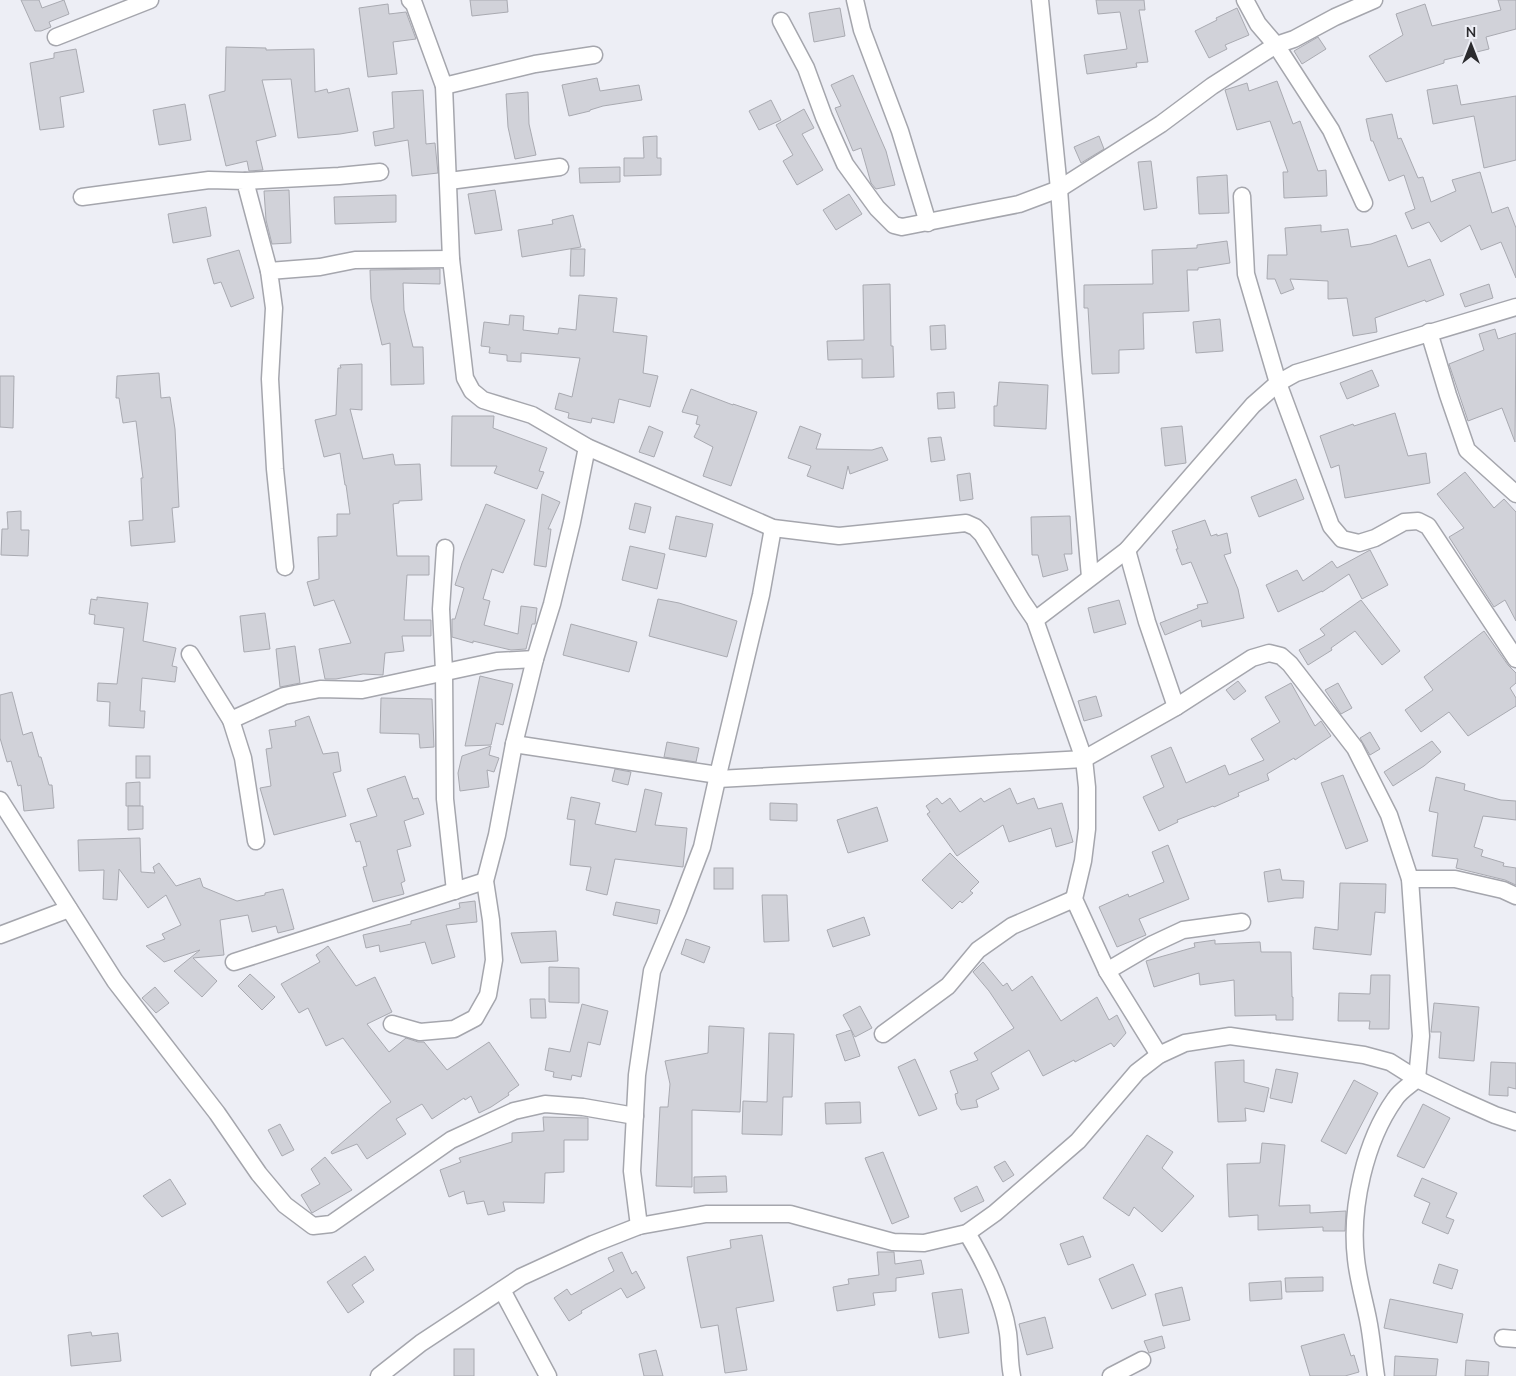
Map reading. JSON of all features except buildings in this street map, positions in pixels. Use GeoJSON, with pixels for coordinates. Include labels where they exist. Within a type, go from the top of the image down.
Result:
{"type":"FeatureCollection","features":[{"type":"Feature","properties":{"kind":"street"},"geometry":{"type":"LineString","coordinates":[[56,38],[150,0]]}},
{"type":"Feature","properties":{"kind":"street"},"geometry":{"type":"LineString","coordinates":[[410,0],[414,4],[444,86],[452,259],[465,378],[472,391],[483,400],[532,415],[587,447],[773,528],[839,536],[966,523],[975,527],[982,534],[1034,620],[1084,759],[1087,787],[1087,829],[1083,862],[1074,899],[1107,971],[1159,1055]]}},
{"type":"Feature","properties":{"kind":"street"},"geometry":{"type":"LineString","coordinates":[[856,0],[862,30],[900,131],[928,223]]}},
{"type":"Feature","properties":{"kind":"street"},"geometry":{"type":"LineString","coordinates":[[1040,0],[1059,189],[1090,577]]}},
{"type":"Feature","properties":{"kind":"street"},"geometry":{"type":"LineString","coordinates":[[1245,0],[1258,24],[1276,45],[1331,130],[1364,203]]}},
{"type":"Feature","properties":{"kind":"street"},"geometry":{"type":"LineString","coordinates":[[781,21],[806,68],[824,117],[845,164],[877,208],[894,225],[902,227],[1019,204],[1059,189],[1161,124],[1212,86],[1276,45],[1294,39],[1335,17],[1374,0]]}},
{"type":"Feature","properties":{"kind":"street"},"geometry":{"type":"LineString","coordinates":[[444,86],[535,64],[594,56]]}},
{"type":"Feature","properties":{"kind":"street"},"geometry":{"type":"LineString","coordinates":[[449,181],[560,167]]}},
{"type":"Feature","properties":{"kind":"street"},"geometry":{"type":"LineString","coordinates":[[82,197],[209,180],[245,181],[380,172]]}},
{"type":"Feature","properties":{"kind":"street"},"geometry":{"type":"LineString","coordinates":[[245,181],[269,271],[274,308],[270,379],[275,469],[285,567]]}},
{"type":"Feature","properties":{"kind":"street"},"geometry":{"type":"LineString","coordinates":[[1242,196],[1246,274],[1278,383],[1331,526],[1342,539],[1359,543],[1375,538],[1404,522],[1418,521],[1428,526],[1516,659]]}},
{"type":"Feature","properties":{"kind":"street"},"geometry":{"type":"LineString","coordinates":[[269,271],[320,267],[356,260],[452,259]]}},
{"type":"Feature","properties":{"kind":"street"},"geometry":{"type":"LineString","coordinates":[[1034,620],[1127,550],[1253,405],[1278,383],[1296,373],[1516,307]]}},
{"type":"Feature","properties":{"kind":"street"},"geometry":{"type":"LineString","coordinates":[[1429,332],[1467,450],[1516,494]]}},
{"type":"Feature","properties":{"kind":"street"},"geometry":{"type":"LineString","coordinates":[[392,1024],[420,1032],[454,1029],[475,1018],[488,995],[494,960],[491,920],[485,881],[497,835],[514,744],[554,595],[587,447]]}},
{"type":"Feature","properties":{"kind":"street"},"geometry":{"type":"LineString","coordinates":[[639,1226],[632,1171],[638,1075],[652,971],[702,847],[761,595],[773,528]]}},
{"type":"Feature","properties":{"kind":"street"},"geometry":{"type":"LineString","coordinates":[[445,548],[441,609],[444,672],[445,799],[455,891]]}},
{"type":"Feature","properties":{"kind":"street"},"geometry":{"type":"LineString","coordinates":[[1127,550],[1147,622],[1176,707]]}},
{"type":"Feature","properties":{"kind":"street"},"geometry":{"type":"LineString","coordinates":[[514,744],[718,777],[1084,759],[1176,707],[1252,658],[1269,653],[1281,656],[1290,664],[1355,748],[1389,815],[1410,879],[1421,1036],[1417,1079],[1396,1098],[1378,1129],[1364,1165],[1354,1239],[1356,1260],[1369,1322],[1376,1376]]}},
{"type":"Feature","properties":{"kind":"street"},"geometry":{"type":"LineString","coordinates":[[190,654],[231,720],[243,758],[256,841]]}},
{"type":"Feature","properties":{"kind":"street"},"geometry":{"type":"LineString","coordinates":[[231,720],[284,696],[320,688],[362,690],[497,661],[535,660]]}},
{"type":"Feature","properties":{"kind":"street"},"geometry":{"type":"LineString","coordinates":[[0,800],[115,982],[217,1112],[260,1174],[285,1205],[313,1226],[331,1224],[451,1140],[514,1111],[545,1104],[583,1106],[635,1116]]}},
{"type":"Feature","properties":{"kind":"street"},"geometry":{"type":"LineString","coordinates":[[452,868],[485,881]]}},
{"type":"Feature","properties":{"kind":"street"},"geometry":{"type":"LineString","coordinates":[[1410,879],[1456,879],[1503,890],[1516,896]]}},
{"type":"Feature","properties":{"kind":"street"},"geometry":{"type":"LineString","coordinates":[[234,962],[485,881]]}},
{"type":"Feature","properties":{"kind":"street"},"geometry":{"type":"LineString","coordinates":[[883,1034],[948,986],[978,950],[1012,926],[1074,899]]}},
{"type":"Feature","properties":{"kind":"street"},"geometry":{"type":"LineString","coordinates":[[0,935],[69,909]]}},
{"type":"Feature","properties":{"kind":"street"},"geometry":{"type":"LineString","coordinates":[[1107,971],[1153,944],[1184,930],[1242,922]]}},
{"type":"Feature","properties":{"kind":"street"},"geometry":{"type":"LineString","coordinates":[[379,1376],[421,1343],[521,1278],[575,1252],[639,1226],[706,1214],[790,1214],[893,1242],[924,1243],[967,1233],[995,1213],[1078,1141],[1137,1072],[1159,1055],[1185,1043],[1230,1036],[1364,1055],[1390,1062],[1417,1079],[1494,1115],[1516,1122]]}},
{"type":"Feature","properties":{"kind":"street"},"geometry":{"type":"LineString","coordinates":[[967,1233],[982,1257],[998,1295],[1008,1332],[1011,1376]]}},
{"type":"Feature","properties":{"kind":"street"},"geometry":{"type":"LineString","coordinates":[[502,1290],[548,1376]]}},
{"type":"Feature","properties":{"kind":"street"},"geometry":{"type":"LineString","coordinates":[[1111,1376],[1142,1360]]}}]}
